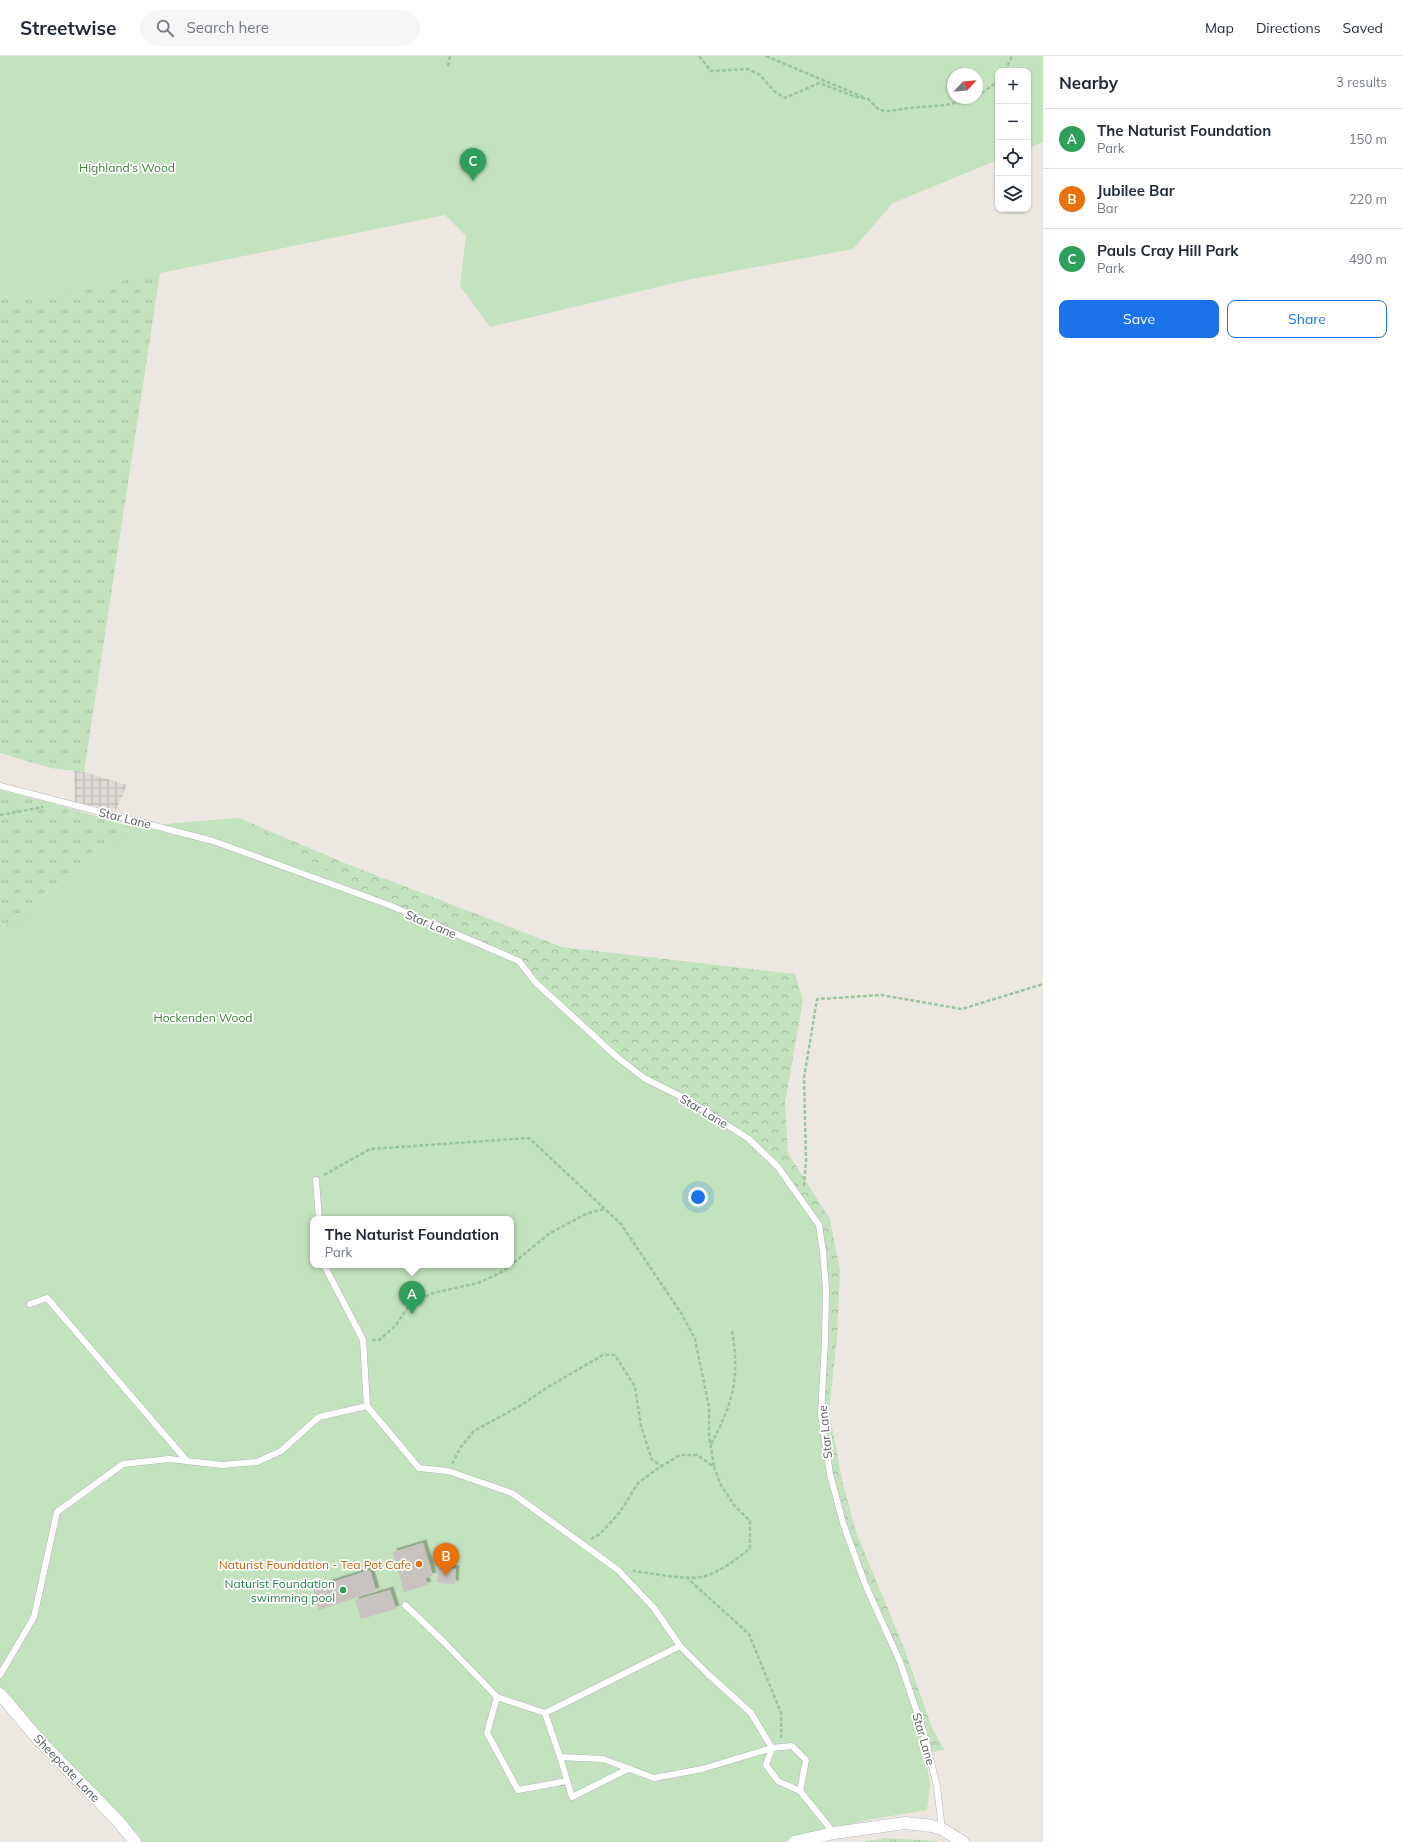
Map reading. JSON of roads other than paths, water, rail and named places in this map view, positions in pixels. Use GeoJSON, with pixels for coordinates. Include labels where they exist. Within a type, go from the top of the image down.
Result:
{"type":"FeatureCollection","features":[{"type":"Feature","properties":{"kind":"street","name":"Sheepcote Lane"},"geometry":{"type":"LineString","coordinates":[[0,1694],[39,1740],[118,1821],[135,1842]]}},
{"type":"Feature","properties":{"kind":"street"},"geometry":{"type":"LineString","coordinates":[[794,1842],[834,1833],[905,1823],[932,1826],[942,1829],[963,1842]]}},
{"type":"Feature","properties":{"kind":"lane","name":"Star Lane"},"geometry":{"type":"LineString","coordinates":[[0,786],[212,841],[389,905],[519,961],[535,982],[618,1057],[644,1078],[688,1100],[749,1139],[778,1167],[819,1226],[826,1289],[821,1414],[830,1474],[845,1529],[865,1584],[900,1662],[924,1733],[937,1787],[942,1829]]}},
{"type":"Feature","properties":{"kind":"lane"},"geometry":{"type":"LineString","coordinates":[[316,1180],[319,1216]]}},
{"type":"Feature","properties":{"kind":"lane"},"geometry":{"type":"LineString","coordinates":[[326,1268],[363,1340],[367,1406],[419,1468],[448,1471],[512,1493],[618,1570],[654,1608],[680,1646],[751,1713],[772,1748]]}},
{"type":"Feature","properties":{"kind":"lane"},"geometry":{"type":"LineString","coordinates":[[30,1304],[47,1298],[186,1461]]}},
{"type":"Feature","properties":{"kind":"lane"},"geometry":{"type":"LineString","coordinates":[[0,1675],[34,1617],[56,1512],[123,1464],[169,1459],[222,1464],[257,1462],[281,1451],[319,1417],[367,1406]]}},
{"type":"Feature","properties":{"kind":"lane"},"geometry":{"type":"LineString","coordinates":[[405,1605],[444,1642],[497,1697],[545,1713],[680,1646]]}},
{"type":"Feature","properties":{"kind":"lane"},"geometry":{"type":"LineString","coordinates":[[497,1697],[487,1733],[518,1790],[567,1782]]}},
{"type":"Feature","properties":{"kind":"lane"},"geometry":{"type":"LineString","coordinates":[[545,1713],[572,1797],[628,1769]]}},
{"type":"Feature","properties":{"kind":"lane"},"geometry":{"type":"LineString","coordinates":[[560,1757],[603,1759],[654,1778],[702,1769],[772,1748],[792,1746],[806,1760],[800,1791]]}},
{"type":"Feature","properties":{"kind":"lane"},"geometry":{"type":"LineString","coordinates":[[772,1748],[766,1765],[778,1781],[800,1791],[834,1833]]}},
{"type":"Feature","properties":{"kind":"place","name":"Pauls Cray Hill Park"},"geometry":{"type":"Point","coordinates":[473,181]}},
{"type":"Feature","properties":{"kind":"place","name":"The Naturist Foundation"},"geometry":{"type":"Point","coordinates":[412,1314]}},
{"type":"Feature","properties":{"kind":"place","name":"Naturist Foundation - Tea Pot Cafe"},"geometry":{"type":"Point","coordinates":[419,1564]}},
{"type":"Feature","properties":{"kind":"place","name":"Jubilee Bar"},"geometry":{"type":"Point","coordinates":[446,1576]}},
{"type":"Feature","properties":{"kind":"place","name":"Naturist Foundation swimming pool"},"geometry":{"type":"Point","coordinates":[343,1590]}},
{"type":"Feature","properties":{"kind":"park label","name":"Highland's Wood"},"geometry":{"type":"Point","coordinates":[127,167]}},
{"type":"Feature","properties":{"kind":"park label","name":"Hockenden Wood"},"geometry":{"type":"Point","coordinates":[203,1017]}}]}
